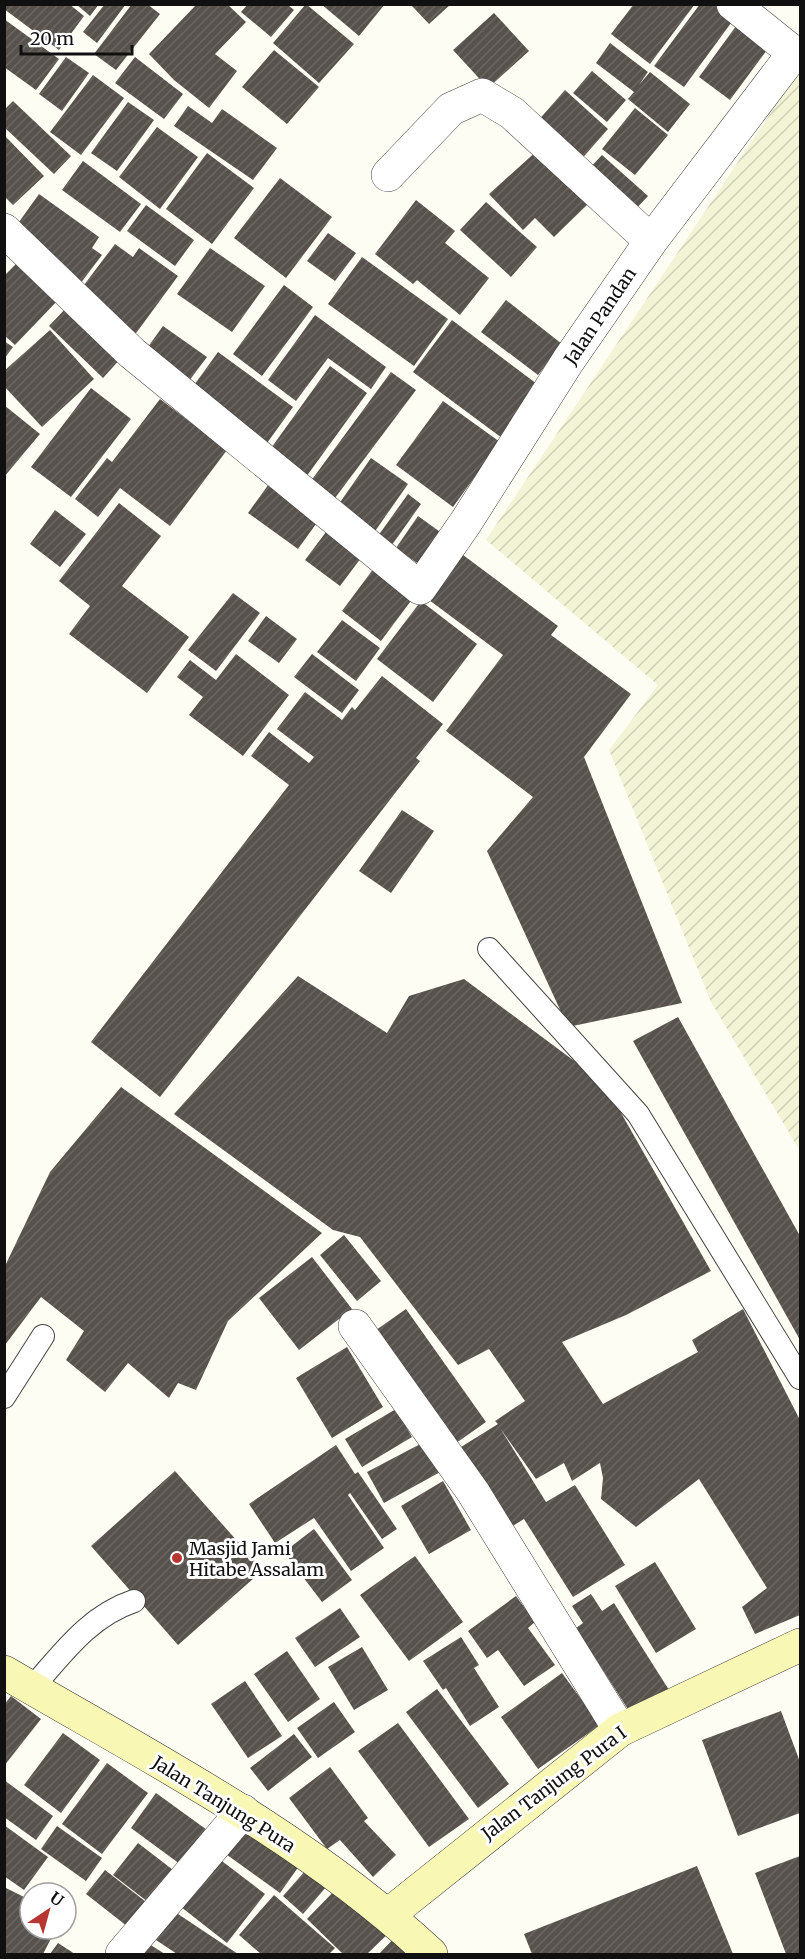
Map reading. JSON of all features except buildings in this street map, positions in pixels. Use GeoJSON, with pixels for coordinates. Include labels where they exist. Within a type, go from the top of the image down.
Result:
{"type":"FeatureCollection","features":[{"type":"Feature","properties":{"kind":"street","name":"Jalan Pandan"},"geometry":{"type":"LineString","coordinates":[[4,230],[132,353],[420,588],[466,522],[568,361],[651,241],[797,52],[734,4]]}},
{"type":"Feature","properties":{"kind":"street"},"geometry":{"type":"LineString","coordinates":[[388,175],[451,109],[482,95],[512,113],[651,241]]}},
{"type":"Feature","properties":{"kind":"street"},"geometry":{"type":"LineString","coordinates":[[355,1326],[473,1492],[620,1730]]}},
{"type":"Feature","properties":{"kind":"street","name":"Jalan Tanjung Pura I"},"geometry":{"type":"LineString","coordinates":[[388,1915],[620,1730],[801,1645]]}},
{"type":"Feature","properties":{"kind":"street","name":"Jalan Tanjung Pura"},"geometry":{"type":"LineString","coordinates":[[4,1672],[243,1811],[388,1915],[431,1954]]}},
{"type":"Feature","properties":{"kind":"street"},"geometry":{"type":"LineString","coordinates":[[122,1954],[243,1811]]}},
{"type":"Feature","properties":{"kind":"lane"},"geometry":{"type":"LineString","coordinates":[[489,949],[638,1114],[801,1378]]}},
{"type":"Feature","properties":{"kind":"lane"},"geometry":{"type":"LineString","coordinates":[[4,1397],[43,1336]]}},
{"type":"Feature","properties":{"kind":"lane"},"geometry":{"type":"LineString","coordinates":[[32,1688],[90,1624],[114,1608],[134,1601]]}},
{"type":"Feature","properties":{"kind":"green space"},"geometry":{"type":"Polygon","coordinates":[[[800,69],[800,1151],[711,1002],[609,750],[658,685],[486,540],[800,69]]]}},
{"type":"Feature","properties":{"kind":"place","name":"Masjid Jami Hitabe Assalam"},"geometry":{"type":"Point","coordinates":[177,1558]}}]}
